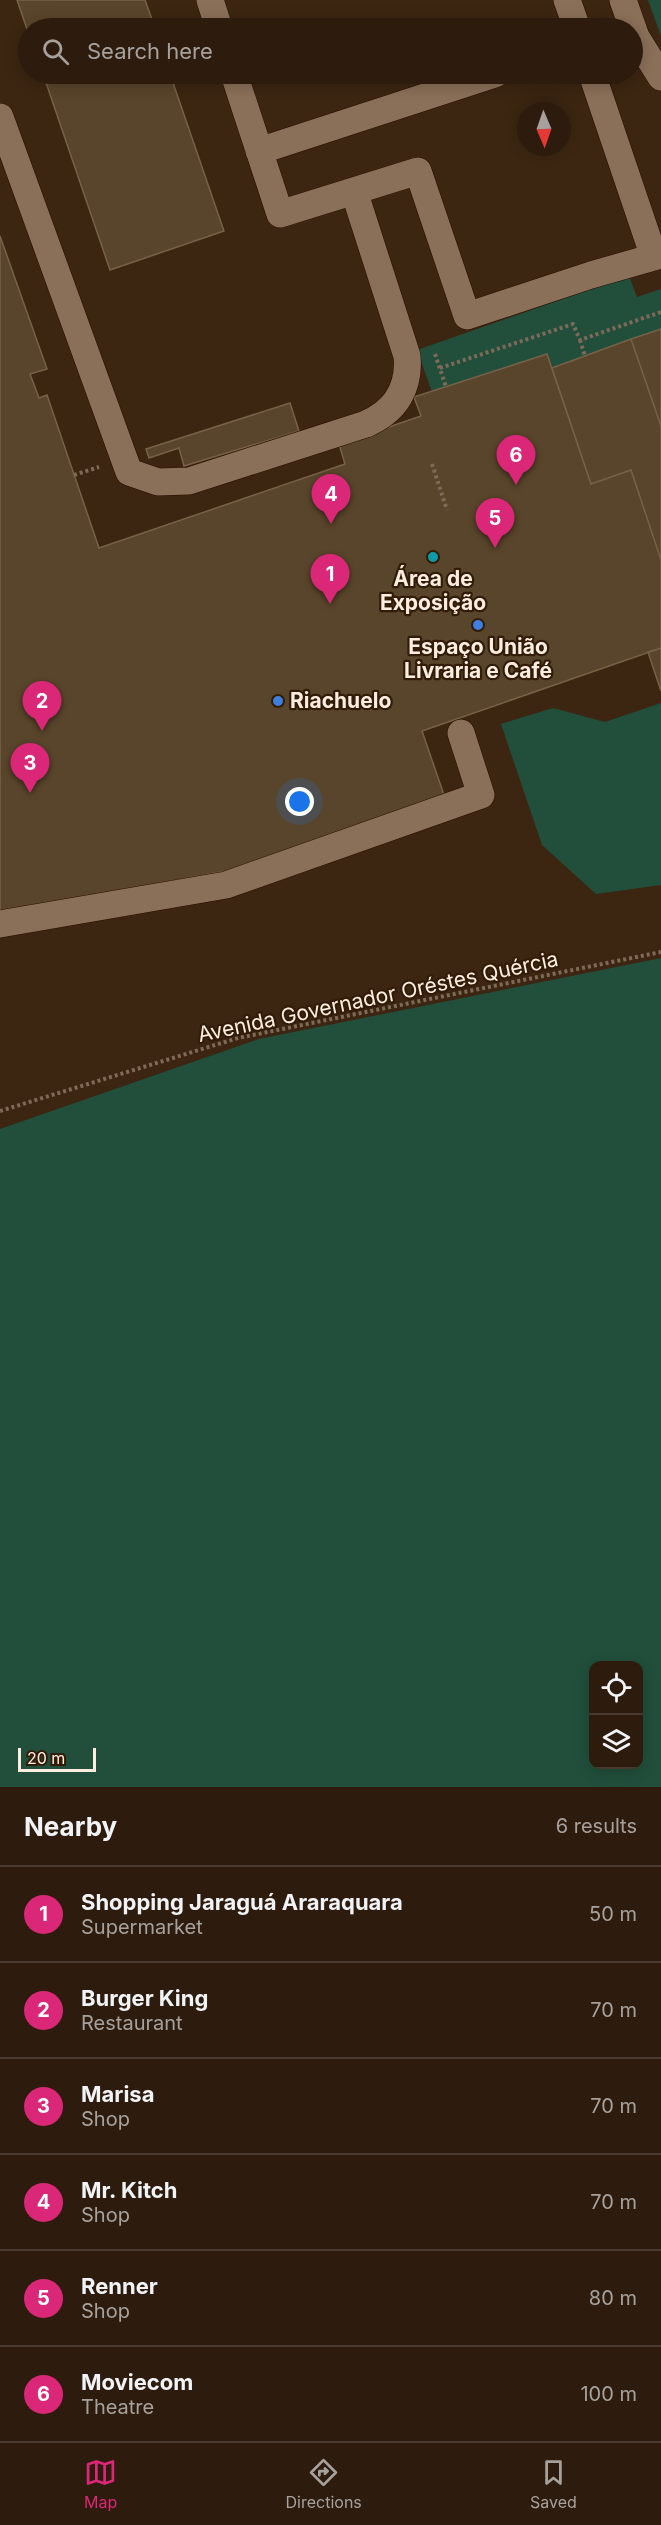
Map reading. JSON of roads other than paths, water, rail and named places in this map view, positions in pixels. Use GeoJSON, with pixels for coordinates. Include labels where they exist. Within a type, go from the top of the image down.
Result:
{"type":"FeatureCollection","features":[{"type":"Feature","properties":{"kind":"lane"},"geometry":{"type":"LineString","coordinates":[[210,0],[216,18]]}},
{"type":"Feature","properties":{"kind":"lane"},"geometry":{"type":"LineString","coordinates":[[567,0],[573,18]]}},
{"type":"Feature","properties":{"kind":"lane"},"geometry":{"type":"LineString","coordinates":[[623,0],[629,18]]}},
{"type":"Feature","properties":{"kind":"lane"},"geometry":{"type":"LineString","coordinates":[[643,48],[661,77]]}},
{"type":"Feature","properties":{"kind":"lane"},"geometry":{"type":"LineString","coordinates":[[237,84],[280,214],[418,171],[467,316],[591,275],[658,256],[596,84]]}},
{"type":"Feature","properties":{"kind":"lane"},"geometry":{"type":"LineString","coordinates":[[259,151],[464,84]]}},
{"type":"Feature","properties":{"kind":"lane"},"geometry":{"type":"LineString","coordinates":[[0,117],[129,472],[158,482],[189,481],[366,424],[383,415],[397,401],[405,384],[407,356],[354,191]]}},
{"type":"Feature","properties":{"kind":"lane"},"geometry":{"type":"LineString","coordinates":[[0,924],[226,885],[481,795],[460,733]]}},
{"type":"Feature","properties":{"kind":"place","name":"Moviecom"},"geometry":{"type":"Point","coordinates":[516,485]}},
{"type":"Feature","properties":{"kind":"place","name":"Mr. Kitch"},"geometry":{"type":"Point","coordinates":[331,524]}},
{"type":"Feature","properties":{"kind":"place","name":"Renner"},"geometry":{"type":"Point","coordinates":[495,548]}},
{"type":"Feature","properties":{"kind":"place","name":"Área de Exposição"},"geometry":{"type":"Point","coordinates":[433,557]}},
{"type":"Feature","properties":{"kind":"place","name":"Shopping Jaraguá Araraquara"},"geometry":{"type":"Point","coordinates":[330,604]}},
{"type":"Feature","properties":{"kind":"place","name":"Espaço União Livraria e Café"},"geometry":{"type":"Point","coordinates":[478,625]}},
{"type":"Feature","properties":{"kind":"place","name":"Riachuelo"},"geometry":{"type":"Point","coordinates":[278,701]}},
{"type":"Feature","properties":{"kind":"place","name":"Burger King"},"geometry":{"type":"Point","coordinates":[42,731]}},
{"type":"Feature","properties":{"kind":"place","name":"Marisa"},"geometry":{"type":"Point","coordinates":[30,793]}}]}
